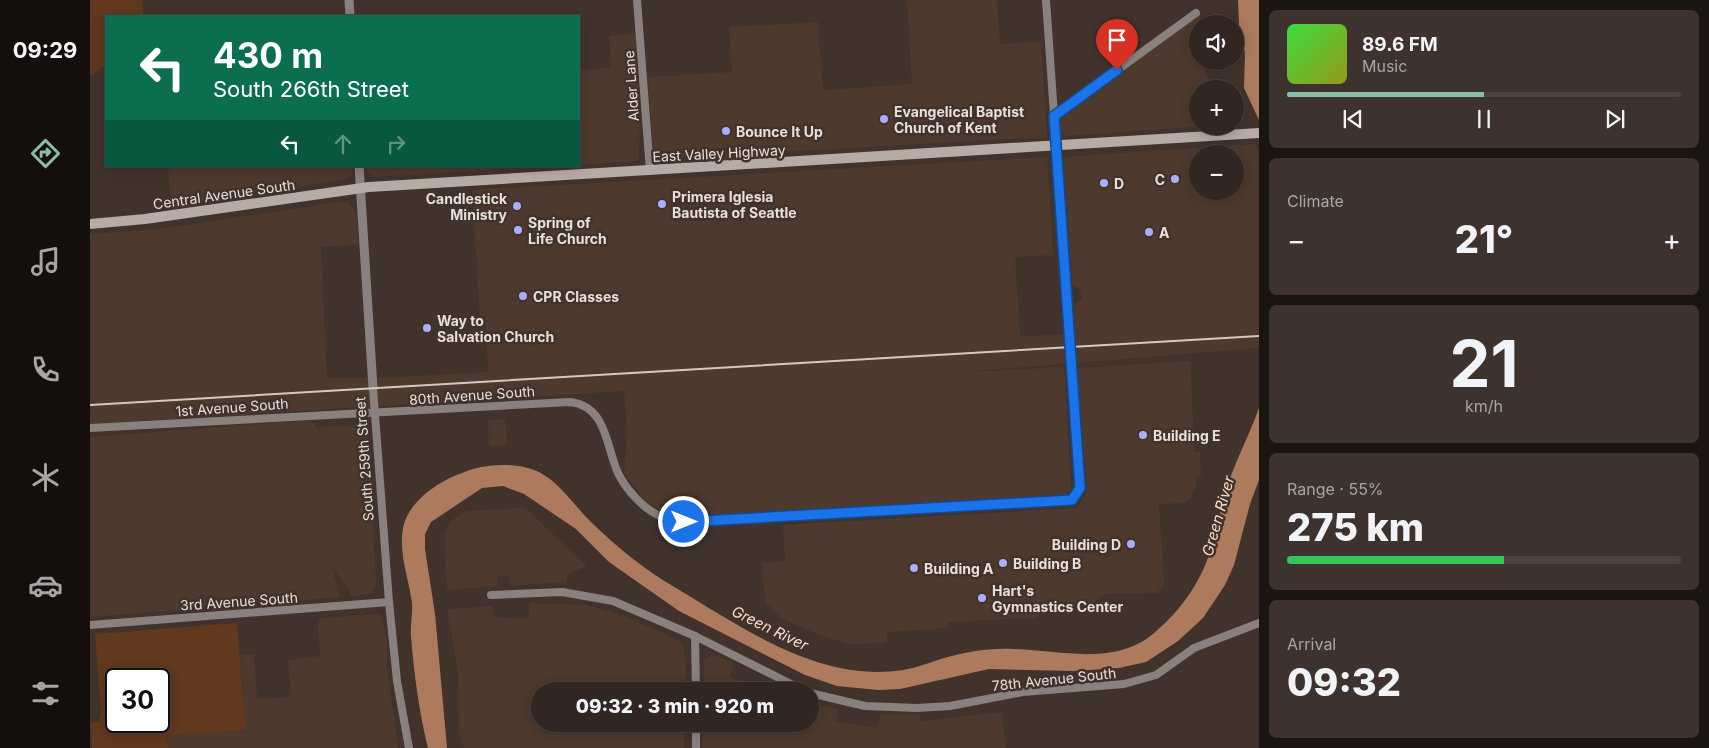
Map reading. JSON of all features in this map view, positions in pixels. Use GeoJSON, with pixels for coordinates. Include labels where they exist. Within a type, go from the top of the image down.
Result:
{"type":"FeatureCollection","features":[{"type":"Feature","properties":{"kind":"main road","name":"East Valley Highway"},"geometry":{"type":"LineString","coordinates":[[361,188],[1259,133]]}},
{"type":"Feature","properties":{"kind":"main road","name":"Central Avenue South"},"geometry":{"type":"LineString","coordinates":[[90,224],[145,219],[361,188]]}},
{"type":"Feature","properties":{"kind":"street"},"geometry":{"type":"LineString","coordinates":[[349,0],[350,15]]}},
{"type":"Feature","properties":{"kind":"street","name":"Alder Lane"},"geometry":{"type":"LineString","coordinates":[[637,0],[650,171]]}},
{"type":"Feature","properties":{"kind":"street"},"geometry":{"type":"LineString","coordinates":[[1046,0],[1055,146]]}},
{"type":"Feature","properties":{"kind":"street"},"geometry":{"type":"LineString","coordinates":[[1054,116],[1196,13]]}},
{"type":"Feature","properties":{"kind":"street","name":"80th Avenue South"},"geometry":{"type":"LineString","coordinates":[[375,414],[570,402],[588,408],[598,419],[619,476],[637,498],[653,512],[672,520],[702,522],[1072,500],[1080,488],[1055,146]]}},
{"type":"Feature","properties":{"kind":"street","name":"South 259th Street"},"geometry":{"type":"LineString","coordinates":[[359,167],[389,602],[397,681],[409,748]]}},
{"type":"Feature","properties":{"kind":"street","name":"1st Avenue South"},"geometry":{"type":"LineString","coordinates":[[90,428],[297,415],[319,417],[375,414]]}},
{"type":"Feature","properties":{"kind":"street"},"geometry":{"type":"LineString","coordinates":[[491,595],[562,592],[585,594],[625,605],[695,636],[787,682]]}},
{"type":"Feature","properties":{"kind":"street","name":"3rd Avenue South"},"geometry":{"type":"LineString","coordinates":[[90,625],[389,602]]}},
{"type":"Feature","properties":{"kind":"street","name":"78th Avenue South"},"geometry":{"type":"LineString","coordinates":[[819,695],[865,706],[916,708],[950,706],[1023,692],[1124,684],[1156,675],[1194,648],[1259,623]]}},
{"type":"Feature","properties":{"kind":"street"},"geometry":{"type":"LineString","coordinates":[[695,636],[696,682]]}},
{"type":"Feature","properties":{"kind":"street"},"geometry":{"type":"LineString","coordinates":[[696,732],[696,748]]}},
{"type":"Feature","properties":{"kind":"shaded area"},"geometry":{"type":"Polygon","coordinates":[[[90,0],[142,0],[143,15],[105,15],[105,66],[90,76],[90,0]]]}},
{"type":"Feature","properties":{"kind":"shaded area"},"geometry":{"type":"Polygon","coordinates":[[[907,0],[997,0],[1000,44],[1041,42],[1046,137],[653,159],[648,77],[732,72],[729,27],[818,22],[823,90],[912,84],[907,0]]]}},
{"type":"Feature","properties":{"kind":"shaded area"},"geometry":{"type":"Polygon","coordinates":[[[1238,0],[1259,0],[1259,120],[1244,88],[1244,15],[1239,15],[1238,0]]]}},
{"type":"Feature","properties":{"kind":"shaded area"},"geometry":{"type":"Polygon","coordinates":[[[1189,23],[1189,70],[1205,70],[1210,80],[1189,80],[1189,127],[1068,136],[1061,134],[1059,127],[1062,115],[1189,23]]]}},
{"type":"Feature","properties":{"kind":"shaded area"},"geometry":{"type":"Polygon","coordinates":[[[635,34],[640,108],[639,158],[637,161],[580,165],[580,70],[611,68],[609,36],[635,34]]]}},
{"type":"Feature","properties":{"kind":"shaded area"},"geometry":{"type":"Polygon","coordinates":[[[1255,144],[1259,153],[1259,348],[964,372],[1064,367],[1071,490],[1065,495],[692,516],[668,513],[656,508],[644,499],[624,474],[627,432],[624,391],[90,424],[90,234],[159,229],[347,201],[354,210],[357,219],[358,244],[321,247],[327,378],[379,378],[488,372],[485,316],[480,316],[472,190],[1047,157],[1053,255],[1015,257],[1020,336],[1075,334],[1074,304],[1082,299],[1081,290],[1072,285],[1063,160],[1065,157],[1189,149],[1189,200],[1244,200],[1244,145],[1240,145],[1255,144]]]}},
{"type":"Feature","properties":{"kind":"shaded area"},"geometry":{"type":"Polygon","coordinates":[[[168,167],[352,167],[353,172],[347,179],[232,196],[171,208],[168,167]]]}},
{"type":"Feature","properties":{"kind":"shaded area"},"geometry":{"type":"Polygon","coordinates":[[[367,167],[536,167],[375,177],[368,173],[367,167]]]}},
{"type":"Feature","properties":{"kind":"shaded area"},"geometry":{"type":"Polygon","coordinates":[[[1190,361],[1195,452],[1200,452],[1201,476],[1196,476],[1196,485],[1190,500],[1185,503],[1159,504],[1164,584],[1157,593],[1105,594],[1093,603],[1046,607],[1037,618],[948,622],[948,628],[887,632],[887,643],[848,644],[819,635],[781,618],[765,602],[762,563],[785,561],[783,525],[1077,508],[1087,491],[1077,368],[1190,361]]]}},
{"type":"Feature","properties":{"kind":"shaded area"},"geometry":{"type":"Polygon","coordinates":[[[1259,408],[1259,480],[1250,504],[1234,565],[1225,585],[1203,618],[1178,641],[1146,662],[1119,668],[1074,671],[989,669],[900,689],[879,690],[837,686],[805,675],[679,611],[609,562],[576,529],[524,494],[503,486],[482,488],[431,522],[425,534],[425,549],[435,614],[447,748],[428,748],[415,678],[411,632],[412,603],[403,554],[402,534],[408,515],[419,499],[435,486],[470,470],[488,466],[507,465],[525,467],[542,474],[558,486],[611,541],[654,574],[728,620],[784,649],[812,660],[842,668],[872,672],[903,670],[968,652],[986,650],[1013,649],[1086,654],[1104,653],[1122,650],[1139,643],[1154,633],[1190,594],[1203,571],[1212,546],[1226,489],[1259,408]]]}},
{"type":"Feature","properties":{"kind":"shaded area"},"geometry":{"type":"Polygon","coordinates":[[[505,419],[507,445],[489,446],[488,420],[505,419]]]}},
{"type":"Feature","properties":{"kind":"shaded area"},"geometry":{"type":"Polygon","coordinates":[[[310,420],[320,431],[321,427],[361,426],[368,433],[376,583],[372,593],[350,597],[350,592],[332,567],[340,597],[90,617],[90,437],[310,420]]]}},
{"type":"Feature","properties":{"kind":"shaded area"},"geometry":{"type":"Polygon","coordinates":[[[525,508],[587,566],[568,574],[566,584],[551,583],[510,586],[509,575],[498,576],[497,586],[447,590],[444,533],[451,521],[465,511],[525,508]]]}},
{"type":"Feature","properties":{"kind":"shaded area"},"geometry":{"type":"Polygon","coordinates":[[[529,603],[587,605],[624,616],[678,640],[683,646],[686,661],[686,682],[531,682],[531,732],[685,732],[684,748],[464,748],[459,731],[458,671],[447,609],[492,606],[493,617],[529,619],[529,603]]]}},
{"type":"Feature","properties":{"kind":"shaded area"},"geometry":{"type":"Polygon","coordinates":[[[381,614],[387,639],[387,666],[398,748],[168,748],[167,736],[246,730],[240,655],[254,654],[257,699],[291,697],[288,660],[320,656],[319,618],[381,614]]]}},
{"type":"Feature","properties":{"kind":"shaded area"},"geometry":{"type":"Polygon","coordinates":[[[237,623],[246,730],[167,736],[168,748],[92,748],[91,723],[99,721],[101,711],[95,634],[237,623]]]}},
{"type":"Feature","properties":{"kind":"shaded area"},"geometry":{"type":"Polygon","coordinates":[[[712,654],[733,663],[730,677],[742,682],[704,682],[704,660],[712,654]]]}},
{"type":"Feature","properties":{"kind":"shaded area"},"geometry":{"type":"Polygon","coordinates":[[[821,706],[838,709],[836,722],[878,728],[881,714],[920,715],[920,721],[1002,712],[1006,748],[703,748],[703,732],[819,732],[819,711],[821,706]]]}},
{"type":"Feature","properties":{"kind":"railway"},"geometry":{"type":"LineString","coordinates":[[90,405],[1259,336]]}},
{"type":"Feature","properties":{"kind":"place","name":"Evangelical Baptist Church of Kent"},"geometry":{"type":"Point","coordinates":[884,119]}},
{"type":"Feature","properties":{"kind":"place","name":"Bounce It Up"},"geometry":{"type":"Point","coordinates":[726,131]}},
{"type":"Feature","properties":{"kind":"place","name":"C"},"geometry":{"type":"Point","coordinates":[1175,179]}},
{"type":"Feature","properties":{"kind":"place","name":"D"},"geometry":{"type":"Point","coordinates":[1104,183]}},
{"type":"Feature","properties":{"kind":"place","name":"Primera Iglesia Bautista of Seattle"},"geometry":{"type":"Point","coordinates":[662,204]}},
{"type":"Feature","properties":{"kind":"place","name":"Candlestick Ministry"},"geometry":{"type":"Point","coordinates":[517,206]}},
{"type":"Feature","properties":{"kind":"place","name":"Spring of Life Church"},"geometry":{"type":"Point","coordinates":[518,230]}},
{"type":"Feature","properties":{"kind":"place","name":"A"},"geometry":{"type":"Point","coordinates":[1149,232]}},
{"type":"Feature","properties":{"kind":"place","name":"CPR Classes"},"geometry":{"type":"Point","coordinates":[523,296]}},
{"type":"Feature","properties":{"kind":"place","name":"Way to Salvation Church"},"geometry":{"type":"Point","coordinates":[427,328]}},
{"type":"Feature","properties":{"kind":"place","name":"Building E"},"geometry":{"type":"Point","coordinates":[1143,435]}},
{"type":"Feature","properties":{"kind":"place","name":"Building D"},"geometry":{"type":"Point","coordinates":[1131,544]}},
{"type":"Feature","properties":{"kind":"place","name":"Building B"},"geometry":{"type":"Point","coordinates":[1003,563]}},
{"type":"Feature","properties":{"kind":"place","name":"Building A"},"geometry":{"type":"Point","coordinates":[914,568]}},
{"type":"Feature","properties":{"kind":"place","name":"Hart's Gymnastics Center"},"geometry":{"type":"Point","coordinates":[982,598]}},
{"type":"Feature","properties":{"kind":"route"},"geometry":{"type":"LineString","coordinates":[[684,522],[1072,500],[1076,496],[1080,488],[1054,116],[1117,70]]}},
{"type":"Feature","properties":{"kind":"water label","name":"Green River"},"geometry":{"type":"Point","coordinates":[1218,516]}},
{"type":"Feature","properties":{"kind":"water label","name":"Green River"},"geometry":{"type":"Point","coordinates":[770,628]}}]}
